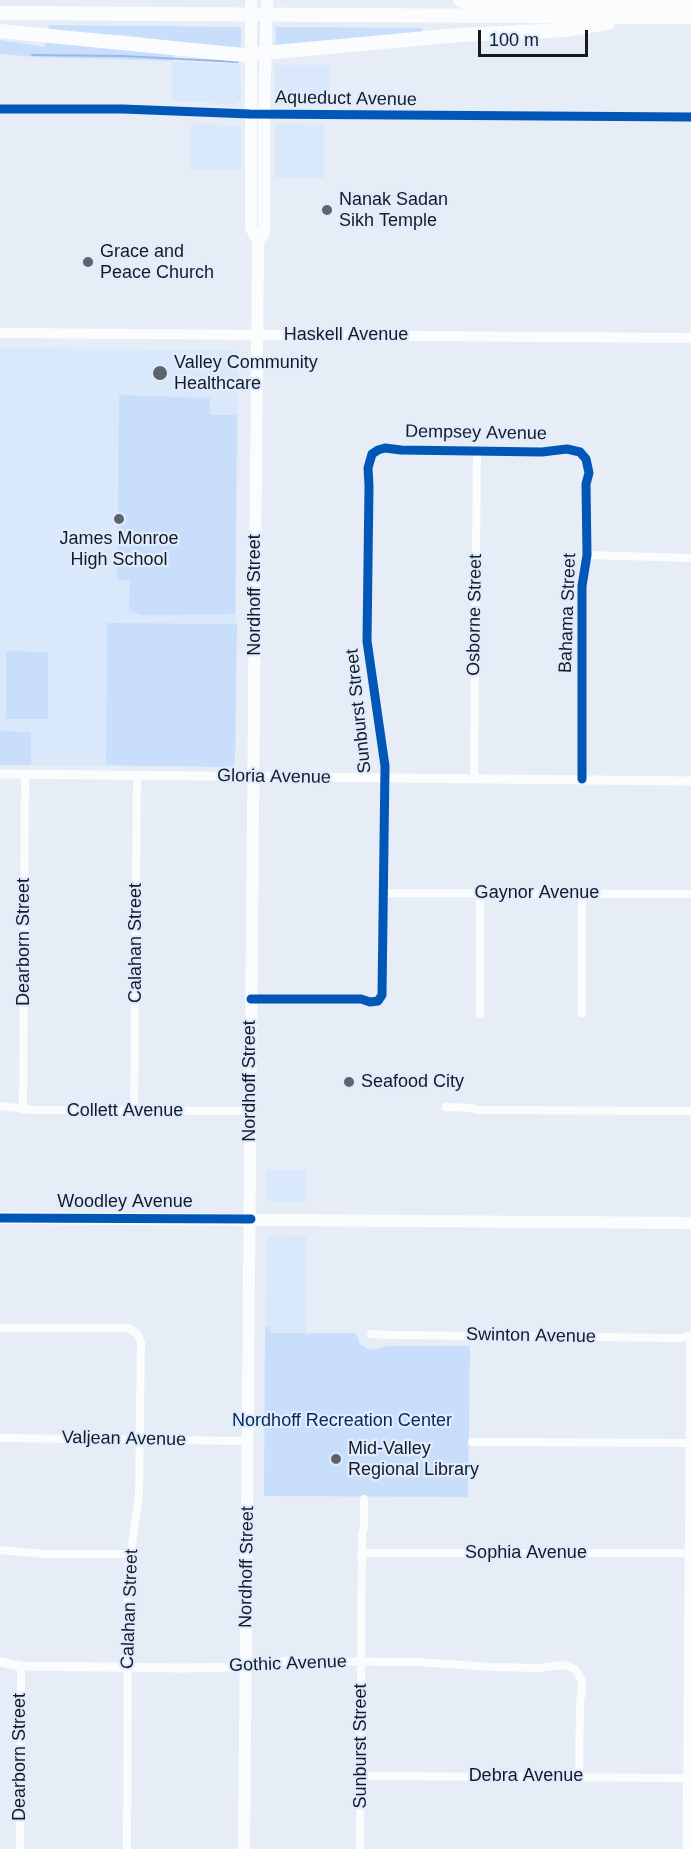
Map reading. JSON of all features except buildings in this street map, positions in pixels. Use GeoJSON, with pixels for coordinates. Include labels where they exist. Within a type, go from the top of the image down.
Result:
{"type":"FeatureCollection","features":[{"type":"Feature","properties":{"kind":"highway"},"geometry":{"type":"LineString","coordinates":[[460,0],[464,3],[691,5]]}},
{"type":"Feature","properties":{"kind":"highway"},"geometry":{"type":"LineString","coordinates":[[0,4],[64,5],[75,13]]}},
{"type":"Feature","properties":{"kind":"highway"},"geometry":{"type":"LineString","coordinates":[[457,16],[465,8],[691,10]]}},
{"type":"Feature","properties":{"kind":"highway"},"geometry":{"type":"LineString","coordinates":[[0,13],[691,17]]}},
{"type":"Feature","properties":{"kind":"highway"},"geometry":{"type":"LineString","coordinates":[[0,31],[251,55],[459,35],[566,30],[637,17]]}},
{"type":"Feature","properties":{"kind":"main road","name":"Nordhoff Street"},"geometry":{"type":"LineString","coordinates":[[244,1849],[258,241],[251,228],[251,0]]}},
{"type":"Feature","properties":{"kind":"main road","name":"Nordhoff Street"},"geometry":{"type":"LineString","coordinates":[[258,241],[264,233],[267,0]]}},
{"type":"Feature","properties":{"kind":"main road","name":"Haskell Avenue"},"geometry":{"type":"LineString","coordinates":[[0,333],[691,338]]}},
{"type":"Feature","properties":{"kind":"main road","name":"Woodley Avenue"},"geometry":{"type":"LineString","coordinates":[[0,1218],[691,1223]]}},
{"type":"Feature","properties":{"kind":"street","name":"Aqueduct Avenue"},"geometry":{"type":"LineString","coordinates":[[0,109],[123,109],[250,114],[691,117]]}},
{"type":"Feature","properties":{"kind":"street","name":"Dempsey Avenue"},"geometry":{"type":"LineString","coordinates":[[372,454],[386,448],[542,452],[567,449],[580,452]]}},
{"type":"Feature","properties":{"kind":"street","name":"Osborne Street"},"geometry":{"type":"LineString","coordinates":[[474,779],[477,451]]}},
{"type":"Feature","properties":{"kind":"street","name":"Bahama Street"},"geometry":{"type":"LineString","coordinates":[[580,452],[589,467],[586,484],[587,555],[582,586],[582,779]]}},
{"type":"Feature","properties":{"kind":"street","name":"Sunburst Street"},"geometry":{"type":"LineString","coordinates":[[251,999],[361,999],[370,1002],[378,1001],[382,991],[383,778],[385,766],[367,641],[368,468],[372,454]]}},
{"type":"Feature","properties":{"kind":"street"},"geometry":{"type":"LineString","coordinates":[[587,555],[691,558]]}},
{"type":"Feature","properties":{"kind":"street","name":"Gloria Avenue"},"geometry":{"type":"LineString","coordinates":[[0,774],[691,781]]}},
{"type":"Feature","properties":{"kind":"street","name":"Dearborn Street"},"geometry":{"type":"LineString","coordinates":[[23,1110],[25,775]]}},
{"type":"Feature","properties":{"kind":"street","name":"Calahan Street"},"geometry":{"type":"LineString","coordinates":[[135,1111],[137,776]]}},
{"type":"Feature","properties":{"kind":"street"},"geometry":{"type":"LineString","coordinates":[[480,892],[480,1014]]}},
{"type":"Feature","properties":{"kind":"street","name":"Gaynor Avenue"},"geometry":{"type":"LineString","coordinates":[[383,893],[691,894]]}},
{"type":"Feature","properties":{"kind":"street"},"geometry":{"type":"LineString","coordinates":[[582,893],[582,1013]]}},
{"type":"Feature","properties":{"kind":"street","name":"Collett Avenue"},"geometry":{"type":"LineString","coordinates":[[0,1106],[23,1110],[250,1112]]}},
{"type":"Feature","properties":{"kind":"street"},"geometry":{"type":"LineString","coordinates":[[446,1107],[476,1110],[691,1111]]}},
{"type":"Feature","properties":{"kind":"street","name":"Calahan Street"},"geometry":{"type":"LineString","coordinates":[[0,1328],[129,1328],[138,1335],[141,1342],[138,1502],[128,1574],[127,1849]]}},
{"type":"Feature","properties":{"kind":"street","name":"Swinton Avenue"},"geometry":{"type":"LineString","coordinates":[[372,1334],[669,1338],[691,1335]]}},
{"type":"Feature","properties":{"kind":"street"},"geometry":{"type":"LineString","coordinates":[[687,1849],[691,1341]]}},
{"type":"Feature","properties":{"kind":"street","name":"Valjean Avenue"},"geometry":{"type":"LineString","coordinates":[[0,1438],[249,1441]]}},
{"type":"Feature","properties":{"kind":"street"},"geometry":{"type":"LineString","coordinates":[[472,1442],[691,1443]]}},
{"type":"Feature","properties":{"kind":"street","name":"Sunburst Street"},"geometry":{"type":"LineString","coordinates":[[360,1849],[361,1553],[364,1499]]}},
{"type":"Feature","properties":{"kind":"street"},"geometry":{"type":"LineString","coordinates":[[0,1550],[43,1554],[130,1554]]}},
{"type":"Feature","properties":{"kind":"street","name":"Sophia Avenue"},"geometry":{"type":"LineString","coordinates":[[361,1553],[690,1553]]}},
{"type":"Feature","properties":{"kind":"street","name":"Gothic Avenue"},"geometry":{"type":"LineString","coordinates":[[0,1662],[21,1666],[127,1667],[246,1667],[285,1661],[418,1662],[540,1668],[561,1665],[575,1669],[582,1681],[579,1776]]}},
{"type":"Feature","properties":{"kind":"street","name":"Dearborn Street"},"geometry":{"type":"LineString","coordinates":[[20,1849],[21,1666]]}},
{"type":"Feature","properties":{"kind":"street","name":"Debra Avenue"},"geometry":{"type":"LineString","coordinates":[[361,1776],[689,1778]]}},
{"type":"Feature","properties":{"kind":"shaded area"},"geometry":{"type":"Polygon","coordinates":[[[172,61],[240,65],[241,100],[235,104],[172,101],[172,61]]]}},
{"type":"Feature","properties":{"kind":"shaded area"},"geometry":{"type":"Polygon","coordinates":[[[275,65],[329,65],[329,104],[278,103],[275,97],[275,65]]]}},
{"type":"Feature","properties":{"kind":"shaded area"},"geometry":{"type":"Polygon","coordinates":[[[191,123],[239,126],[241,129],[241,170],[191,170],[191,123]]]}},
{"type":"Feature","properties":{"kind":"shaded area"},"geometry":{"type":"Polygon","coordinates":[[[280,124],[324,125],[324,178],[275,178],[275,127],[280,124]]]}},
{"type":"Feature","properties":{"kind":"shaded area","name":"James Monroe High School"},"geometry":{"type":"Polygon","coordinates":[[[0,348],[232,350],[238,355],[235,762],[231,767],[0,765],[0,348]]]}},
{"type":"Feature","properties":{"kind":"shaded area"},"geometry":{"type":"Polygon","coordinates":[[[267,1170],[307,1170],[306,1202],[270,1202],[266,1199],[267,1170]]]}},
{"type":"Feature","properties":{"kind":"shaded area"},"geometry":{"type":"Polygon","coordinates":[[[272,1235],[306,1236],[306,1335],[265,1335],[266,1242],[272,1235]]]}},
{"type":"Feature","properties":{"kind":"green space"},"geometry":{"type":"Polygon","coordinates":[[[49,25],[241,27],[241,46],[238,49],[122,35],[48,31],[49,25]]]}},
{"type":"Feature","properties":{"kind":"green space"},"geometry":{"type":"Polygon","coordinates":[[[276,27],[422,28],[422,34],[275,46],[276,27]]]}},
{"type":"Feature","properties":{"kind":"green space"},"geometry":{"type":"Polygon","coordinates":[[[0,40],[45,47],[46,40],[173,52],[173,58],[172,61],[0,54],[0,40]]]}},
{"type":"Feature","properties":{"kind":"green space"},"geometry":{"type":"Polygon","coordinates":[[[119,395],[210,398],[210,415],[237,415],[235,614],[141,615],[129,610],[130,581],[117,580],[119,395]]]}},
{"type":"Feature","properties":{"kind":"green space"},"geometry":{"type":"Polygon","coordinates":[[[107,623],[237,624],[234,765],[231,767],[106,765],[107,623]]]}},
{"type":"Feature","properties":{"kind":"green space"},"geometry":{"type":"Polygon","coordinates":[[[6,651],[48,652],[48,719],[6,719],[6,651]]]}},
{"type":"Feature","properties":{"kind":"green space"},"geometry":{"type":"Polygon","coordinates":[[[0,731],[31,732],[31,765],[0,765],[0,731]]]}},
{"type":"Feature","properties":{"kind":"green space","name":"Nordhoff Recreation Center"},"geometry":{"type":"Polygon","coordinates":[[[265,1327],[270,1327],[271,1333],[306,1333],[306,1335],[356,1333],[360,1344],[370,1350],[389,1346],[470,1346],[468,1497],[264,1496],[265,1327]]]}},
{"type":"Feature","properties":{"kind":"waterway"},"geometry":{"type":"LineString","coordinates":[[32,55],[123,56],[238,62]]}},
{"type":"Feature","properties":{"kind":"cycle path"},"geometry":{"type":"LineString","coordinates":[[0,109],[123,109],[250,114],[691,117]]}},
{"type":"Feature","properties":{"kind":"cycle path"},"geometry":{"type":"LineString","coordinates":[[251,999],[361,999],[370,1002],[378,1001],[382,995],[385,766],[367,641],[368,468],[372,454],[378,450],[385,448],[542,452],[567,449],[580,452],[586,459],[589,473],[586,484],[587,555],[582,586],[582,779]]}},
{"type":"Feature","properties":{"kind":"cycle path"},"geometry":{"type":"LineString","coordinates":[[0,1218],[251,1219]]}},
{"type":"Feature","properties":{"kind":"place","name":"Nanak Sadan Sikh Temple"},"geometry":{"type":"Point","coordinates":[327,210]}},
{"type":"Feature","properties":{"kind":"place","name":"Grace and Peace Church"},"geometry":{"type":"Point","coordinates":[88,262]}},
{"type":"Feature","properties":{"kind":"place","name":"Valley Community Healthcare"},"geometry":{"type":"Point","coordinates":[160,373]}},
{"type":"Feature","properties":{"kind":"place","name":"James Monroe High School"},"geometry":{"type":"Point","coordinates":[119,519]}},
{"type":"Feature","properties":{"kind":"place","name":"Seafood City"},"geometry":{"type":"Point","coordinates":[349,1082]}},
{"type":"Feature","properties":{"kind":"place","name":"Mid-Valley Regional Library"},"geometry":{"type":"Point","coordinates":[336,1459]}}]}
